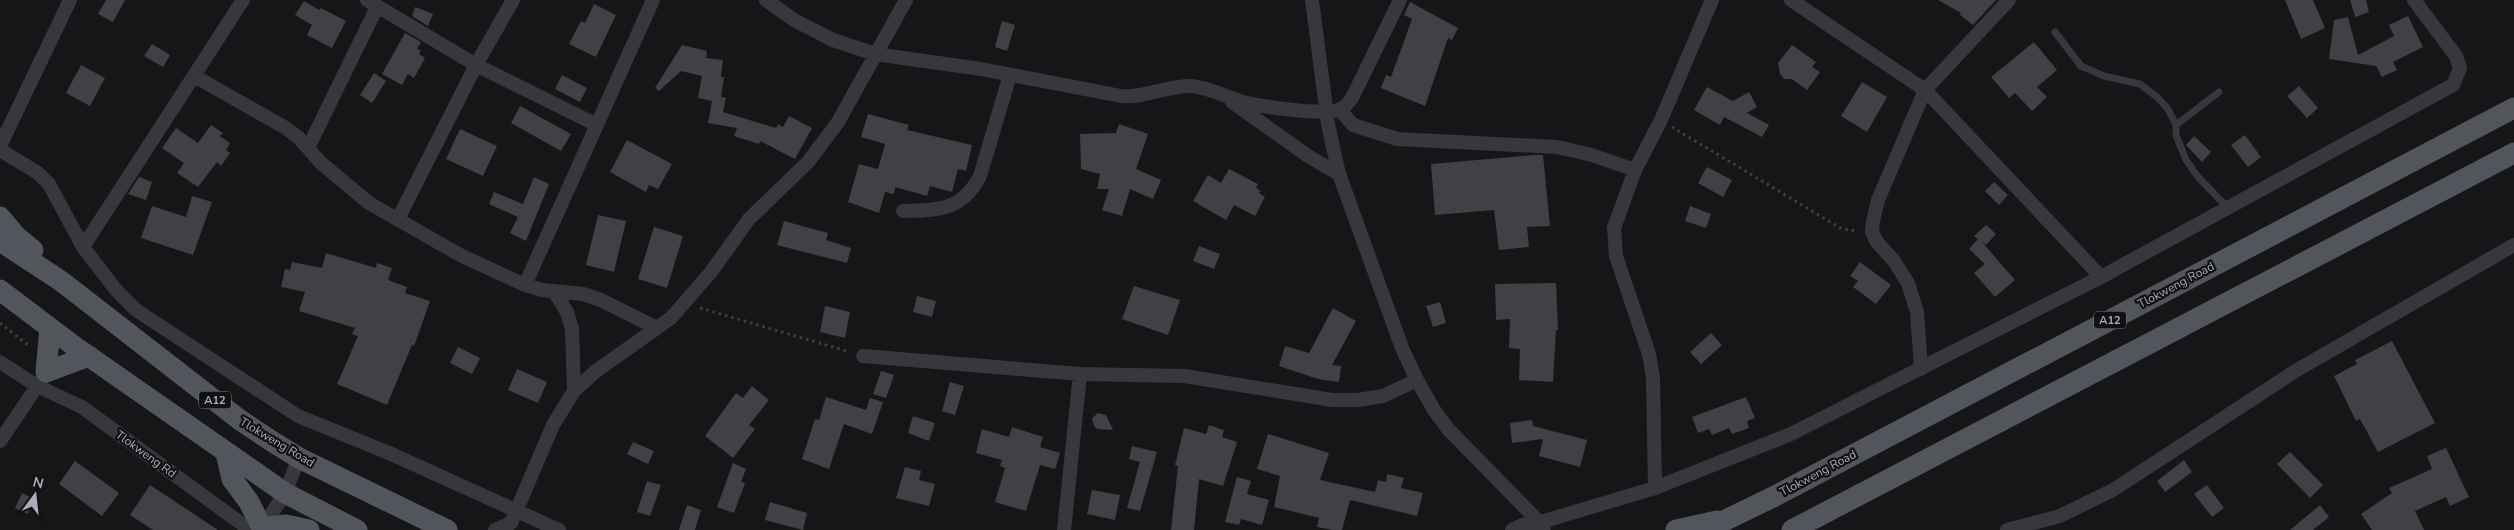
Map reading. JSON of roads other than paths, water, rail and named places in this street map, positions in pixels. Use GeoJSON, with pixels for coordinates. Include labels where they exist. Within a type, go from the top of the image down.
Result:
{"type":"FeatureCollection","features":[{"type":"Feature","properties":{"kind":"main road","name":"Tlokweng Road"},"geometry":{"type":"LineString","coordinates":[[1704,530],[2514,108]]}},
{"type":"Feature","properties":{"kind":"main road"},"geometry":{"type":"LineString","coordinates":[[1792,530],[2514,153]]}},
{"type":"Feature","properties":{"kind":"main road"},"geometry":{"type":"LineString","coordinates":[[0,217],[16,236],[54,265],[61,281]]}},
{"type":"Feature","properties":{"kind":"main road","name":"Tlokweng Road"},"geometry":{"type":"LineString","coordinates":[[0,241],[61,281],[240,420],[299,458],[447,530]]}},
{"type":"Feature","properties":{"kind":"main road"},"geometry":{"type":"LineString","coordinates":[[0,290],[89,356],[285,493],[357,530]]}},
{"type":"Feature","properties":{"kind":"main road"},"geometry":{"type":"LineString","coordinates":[[50,328],[44,372],[89,356]]}},
{"type":"Feature","properties":{"kind":"main road"},"geometry":{"type":"LineString","coordinates":[[226,453],[232,478],[249,502],[258,529],[286,525],[309,530]]}},
{"type":"Feature","properties":{"kind":"main road"},"geometry":{"type":"LineString","coordinates":[[1676,530],[1720,520],[1751,507]]}},
{"type":"Feature","properties":{"kind":"street"},"geometry":{"type":"LineString","coordinates":[[70,0],[0,148],[38,173],[49,184],[83,247],[116,290],[136,310],[298,416],[389,453],[514,521],[560,530]]}},
{"type":"Feature","properties":{"kind":"street"},"geometry":{"type":"LineString","coordinates":[[83,247],[243,0]]}},
{"type":"Feature","properties":{"kind":"street"},"geometry":{"type":"LineString","coordinates":[[398,220],[476,65],[514,0]]}},
{"type":"Feature","properties":{"kind":"street"},"geometry":{"type":"LineString","coordinates":[[525,285],[653,0]]}},
{"type":"Feature","properties":{"kind":"street"},"geometry":{"type":"LineString","coordinates":[[766,0],[794,20],[833,40],[875,54],[1010,75],[1121,96],[1144,96],[1190,86],[1264,106],[1333,111],[1346,106],[1352,98],[1400,0]]}},
{"type":"Feature","properties":{"kind":"street"},"geometry":{"type":"LineString","coordinates":[[496,530],[514,521],[553,425],[574,390],[596,371],[657,328],[685,304],[711,272],[749,219],[808,162],[838,122],[906,0]]}},
{"type":"Feature","properties":{"kind":"street"},"geometry":{"type":"LineString","coordinates":[[1312,0],[1333,111],[1339,174],[1402,348],[1416,380],[1434,410],[1449,430],[1544,526]]}},
{"type":"Feature","properties":{"kind":"street"},"geometry":{"type":"LineString","coordinates":[[1655,488],[1653,378],[1650,362],[1616,256],[1614,238],[1619,214],[1635,170],[1661,120],[1712,0]]}},
{"type":"Feature","properties":{"kind":"street"},"geometry":{"type":"LineString","coordinates":[[1791,0],[1925,90],[2101,277]]}},
{"type":"Feature","properties":{"kind":"street"},"geometry":{"type":"LineString","coordinates":[[1921,369],[1918,312],[1908,283],[1872,232],[1878,200],[1925,90],[2009,0]]}},
{"type":"Feature","properties":{"kind":"street"},"geometry":{"type":"LineString","coordinates":[[1512,530],[1522,525],[1544,526],[1655,488],[1791,434],[2101,277],[2454,85],[2460,68],[2456,56],[2414,0]]}},
{"type":"Feature","properties":{"kind":"street"},"geometry":{"type":"LineString","coordinates":[[308,148],[372,4],[476,65],[597,126]]}},
{"type":"Feature","properties":{"kind":"street"},"geometry":{"type":"LineString","coordinates":[[903,211],[934,210],[954,205],[964,199],[973,189],[980,176],[1010,75]]}},
{"type":"Feature","properties":{"kind":"street"},"geometry":{"type":"LineString","coordinates":[[194,76],[286,128],[343,183],[369,203],[462,256],[525,285],[583,294],[601,300],[657,328]]}},
{"type":"Feature","properties":{"kind":"street"},"geometry":{"type":"LineString","coordinates":[[1224,96],[1308,156],[1339,174]]}},
{"type":"Feature","properties":{"kind":"street"},"geometry":{"type":"LineString","coordinates":[[1333,111],[1353,125],[1397,139],[1557,147],[1592,155],[1635,170]]}},
{"type":"Feature","properties":{"kind":"street"},"geometry":{"type":"LineString","coordinates":[[2007,530],[2060,516],[2113,490],[2297,370],[2514,246]]}},
{"type":"Feature","properties":{"kind":"street"},"geometry":{"type":"LineString","coordinates":[[554,291],[570,319],[574,390]]}},
{"type":"Feature","properties":{"kind":"street"},"geometry":{"type":"LineString","coordinates":[[863,356],[1080,374],[1184,376],[1332,400],[1358,400],[1383,396],[1416,380]]}},
{"type":"Feature","properties":{"kind":"street","name":"Tlokweng Rd"},"geometry":{"type":"LineString","coordinates":[[0,362],[44,372],[82,407],[258,529]]}},
{"type":"Feature","properties":{"kind":"street"},"geometry":{"type":"LineString","coordinates":[[0,440],[44,372]]}},
{"type":"Feature","properties":{"kind":"street"},"geometry":{"type":"LineString","coordinates":[[1064,530],[1080,374]]}},
{"type":"Feature","properties":{"kind":"street"},"geometry":{"type":"LineString","coordinates":[[258,529],[285,493],[299,458]]}},
{"type":"Feature","properties":{"kind":"lane"},"geometry":{"type":"LineString","coordinates":[[2055,32],[2081,66],[2104,76],[2140,84],[2168,109],[2176,125],[2176,135],[2186,160],[2198,177],[2227,207]]}},
{"type":"Feature","properties":{"kind":"lane"},"geometry":{"type":"LineString","coordinates":[[2176,125],[2220,92]]}}]}
